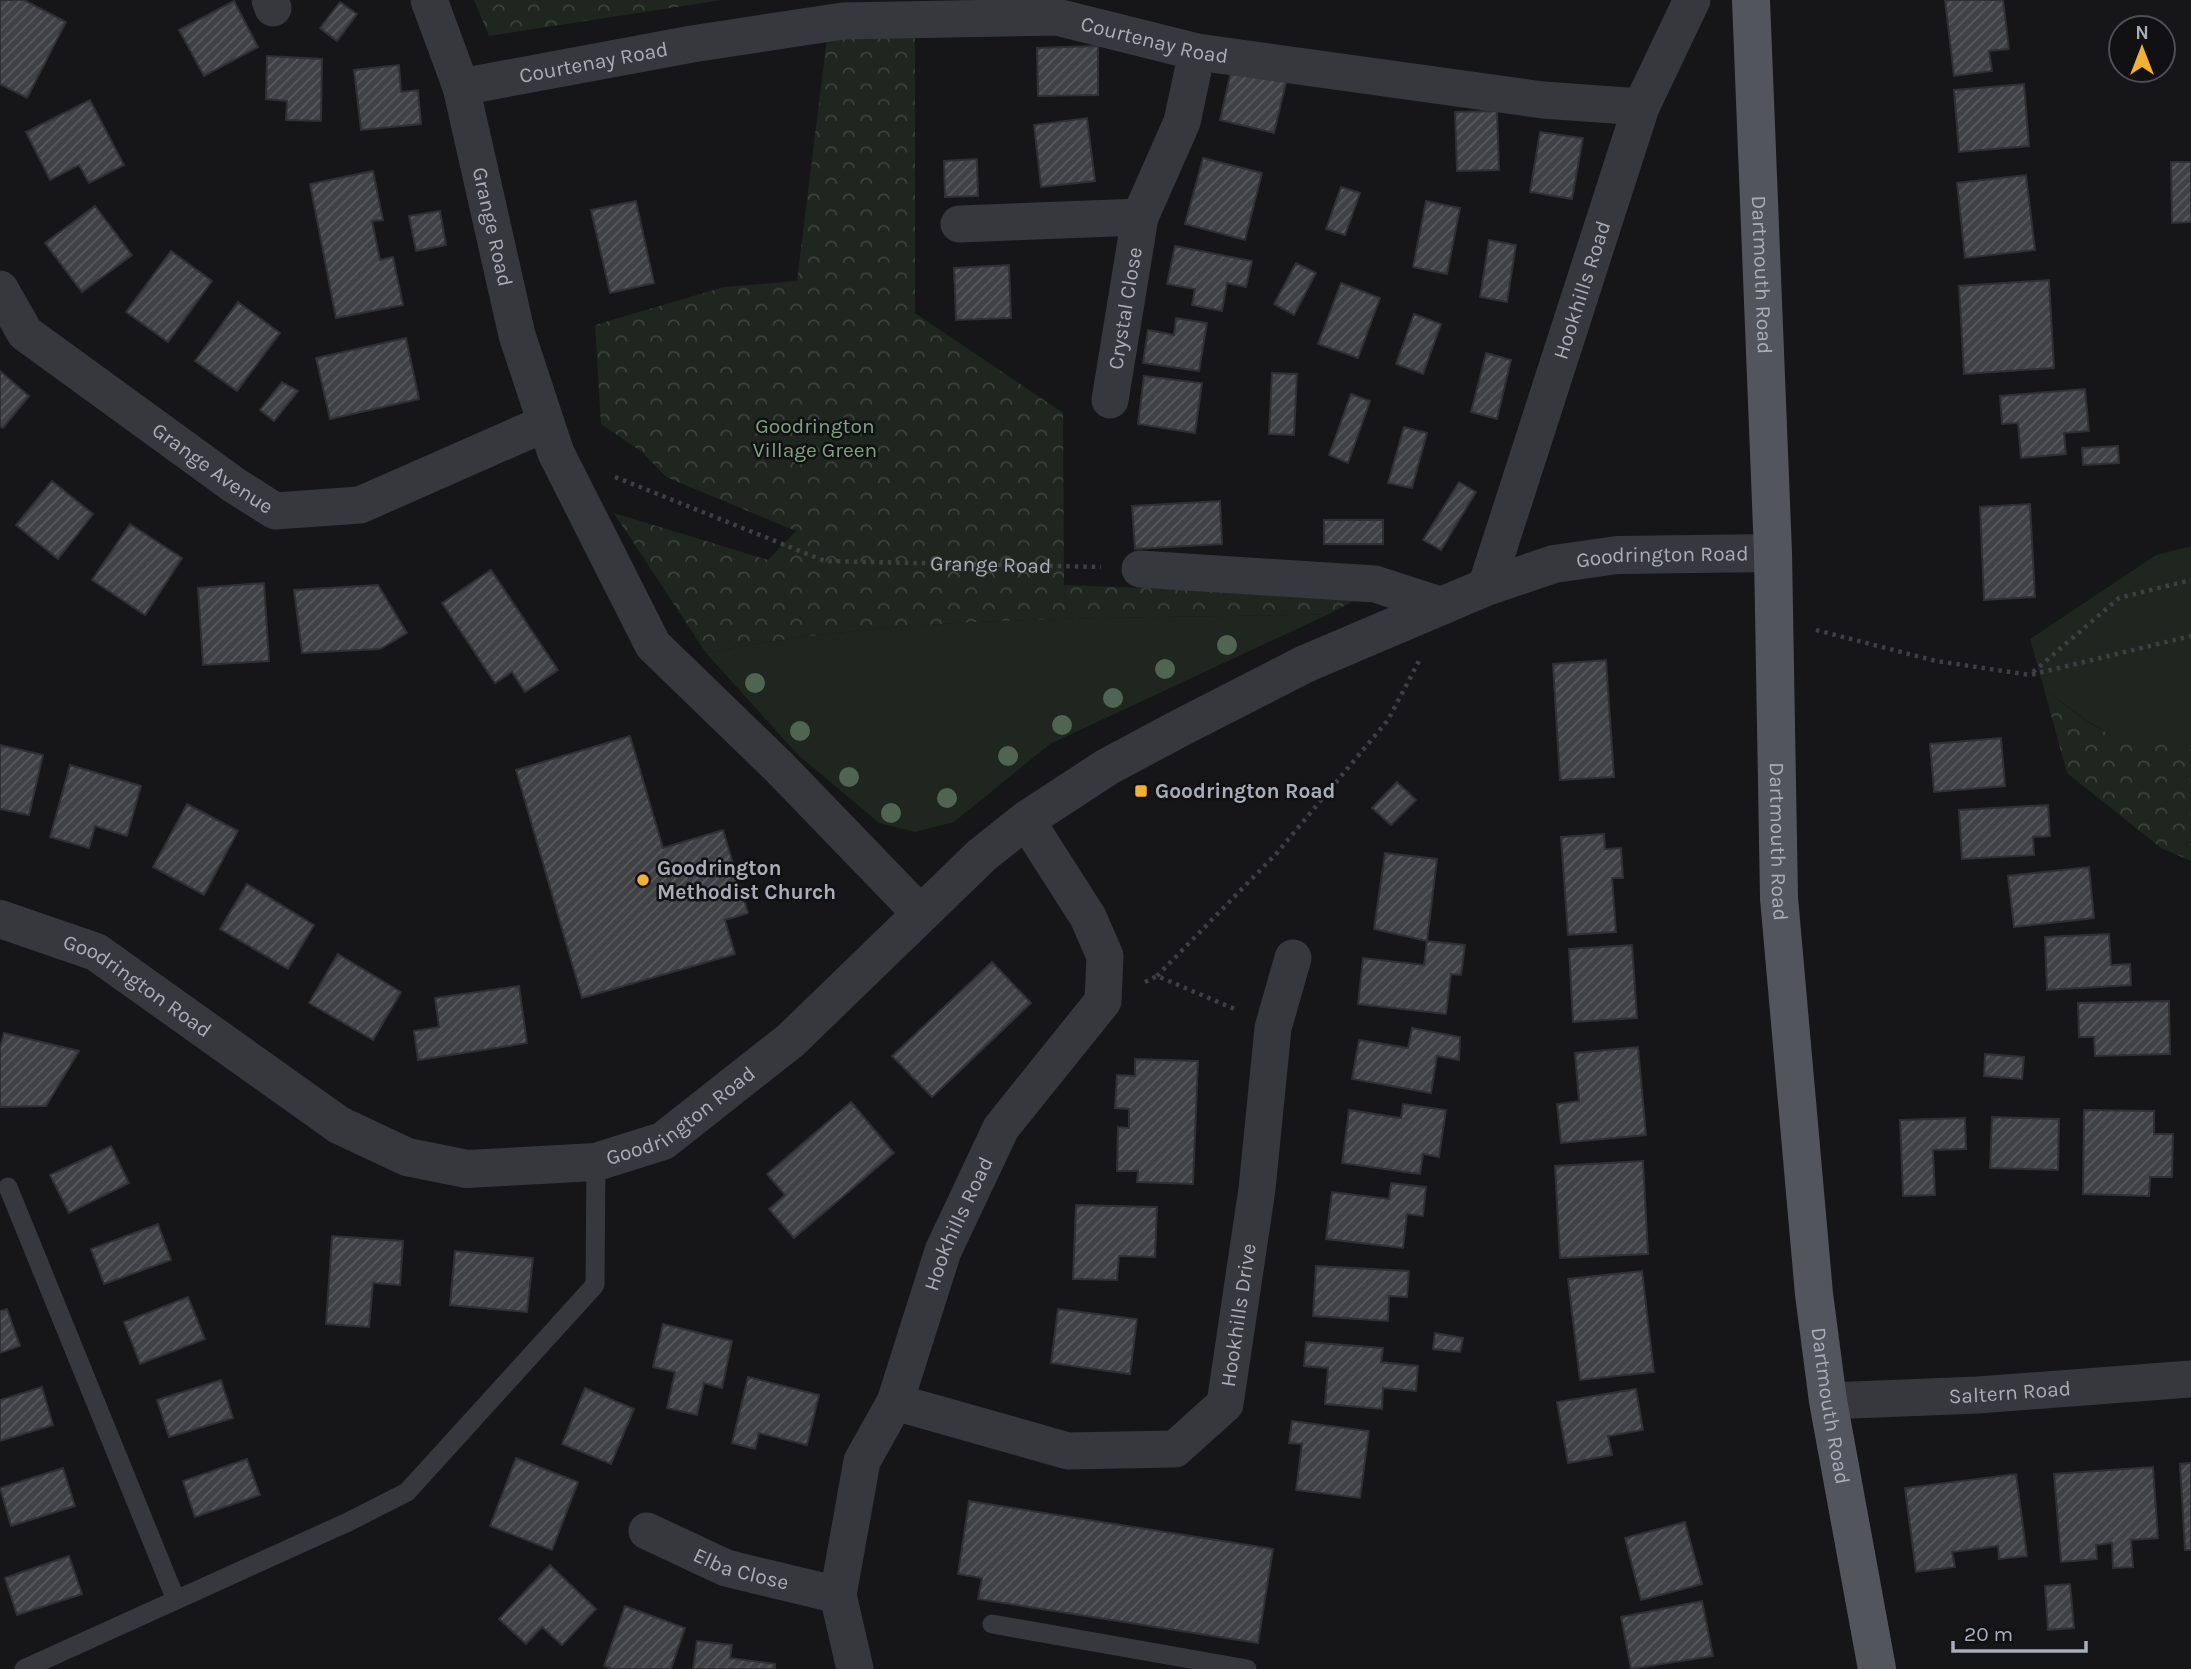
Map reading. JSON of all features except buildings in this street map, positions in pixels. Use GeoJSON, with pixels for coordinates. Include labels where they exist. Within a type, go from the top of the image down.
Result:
{"type":"FeatureCollection","features":[{"type":"Feature","properties":{"kind":"main road","name":"Dartmouth Road"},"geometry":{"type":"LineString","coordinates":[[1752,2],[1775,617],[1779,898],[1814,1294],[1828,1401],[1877,1669]]}},
{"type":"Feature","properties":{"kind":"street","name":"Grange Road"},"geometry":{"type":"LineString","coordinates":[[429,0],[461,87],[517,335],[551,438],[653,645],[778,766],[920,913]]}},
{"type":"Feature","properties":{"kind":"street","name":"Hookhills Road"},"geometry":{"type":"LineString","coordinates":[[1486,587],[1642,107],[1692,0]]}},
{"type":"Feature","properties":{"kind":"street","name":"Courtenay Road"},"geometry":{"type":"LineString","coordinates":[[461,87],[692,44],[842,21],[1058,9],[1197,52],[1543,100],[1642,107]]}},
{"type":"Feature","properties":{"kind":"street","name":"Crystal Close"},"geometry":{"type":"LineString","coordinates":[[1110,400],[1140,217],[1182,122],[1197,52]]}},
{"type":"Feature","properties":{"kind":"street","name":"Crystal Close"},"geometry":{"type":"LineString","coordinates":[[959,224],[1140,217]]}},
{"type":"Feature","properties":{"kind":"street","name":"Grange Avenue"},"geometry":{"type":"LineString","coordinates":[[0,289],[25,333],[201,462],[275,511],[360,505],[551,438]]}},
{"type":"Feature","properties":{"kind":"street","name":"Goodrington Road"},"geometry":{"type":"LineString","coordinates":[[0,919],[96,952],[339,1125],[407,1157],[467,1169],[596,1162],[663,1141],[791,1040],[982,855],[1026,820],[1119,760],[1305,664],[1486,587],[1554,564],[1616,555],[1773,553]]}},
{"type":"Feature","properties":{"kind":"street"},"geometry":{"type":"LineString","coordinates":[[1140,569],[1375,584],[1443,606]]}},
{"type":"Feature","properties":{"kind":"street"},"geometry":{"type":"LineString","coordinates":[[1026,820],[1088,918],[1105,956],[1102,1001]]}},
{"type":"Feature","properties":{"kind":"street","name":"Hookhills Drive"},"geometry":{"type":"LineString","coordinates":[[895,1402],[1068,1451],[1175,1449],[1225,1404],[1257,1189],[1273,1028],[1293,958]]}},
{"type":"Feature","properties":{"kind":"street","name":"Hookhills Road"},"geometry":{"type":"LineString","coordinates":[[855,1669],[838,1595],[862,1461],[895,1402],[943,1251],[1002,1128],[1102,1001]]}},
{"type":"Feature","properties":{"kind":"street","name":"Saltern Road"},"geometry":{"type":"LineString","coordinates":[[1828,1401],[1978,1395],[2191,1379]]}},
{"type":"Feature","properties":{"kind":"street","name":"Elba Close"},"geometry":{"type":"LineString","coordinates":[[647,1531],[726,1568],[838,1595]]}},
{"type":"Feature","properties":{"kind":"lane"},"geometry":{"type":"LineString","coordinates":[[24,1669],[348,1522],[407,1492],[595,1285],[596,1162]]}},
{"type":"Feature","properties":{"kind":"lane"},"geometry":{"type":"LineString","coordinates":[[8,1187],[176,1600]]}},
{"type":"Feature","properties":{"kind":"lane"},"geometry":{"type":"LineString","coordinates":[[992,1624],[1247,1669]]}},
{"type":"Feature","properties":{"kind":"path","name":"Grange Road"},"geometry":{"type":"LineString","coordinates":[[551,438],[825,561],[1140,569]]}},
{"type":"Feature","properties":{"kind":"path"},"geometry":{"type":"LineString","coordinates":[[2030,675],[2119,598],[2191,580]]}},
{"type":"Feature","properties":{"kind":"path"},"geometry":{"type":"LineString","coordinates":[[1775,617],[1835,636],[1936,661],[2030,675],[2191,636]]}},
{"type":"Feature","properties":{"kind":"path"},"geometry":{"type":"LineString","coordinates":[[1102,1001],[1157,976],[1276,854],[1388,720],[1419,661],[1403,624]]}},
{"type":"Feature","properties":{"kind":"path"},"geometry":{"type":"LineString","coordinates":[[1157,976],[1273,1028]]}},
{"type":"Feature","properties":{"kind":"green space"},"geometry":{"type":"Polygon","coordinates":[[[474,0],[722,0],[489,36],[474,0]]]}},
{"type":"Feature","properties":{"kind":"green space","name":"Goodrington Village Green"},"geometry":{"type":"Polygon","coordinates":[[[915,37],[915,313],[1063,413],[1064,585],[1363,596],[1329,614],[938,624],[860,630],[706,653],[614,513],[768,560],[796,531],[666,477],[642,452],[601,424],[595,325],[724,287],[797,281],[827,38],[915,37]]]}},
{"type":"Feature","properties":{"kind":"green space"},"geometry":{"type":"Polygon","coordinates":[[[2191,546],[2191,737],[2168,746],[2129,745],[2086,720],[2044,689],[2030,639],[2156,555],[2191,546]]]}},
{"type":"Feature","properties":{"kind":"green space"},"geometry":{"type":"Polygon","coordinates":[[[1329,614],[1050,744],[954,822],[915,832],[879,823],[797,754],[706,653],[860,630],[938,624],[1329,614]]]}},
{"type":"Feature","properties":{"kind":"green space"},"geometry":{"type":"Polygon","coordinates":[[[2044,689],[2095,726],[2130,742],[2148,745],[2191,737],[2191,861],[2161,848],[2067,773],[2044,689]]]}},
{"type":"Feature","properties":{"kind":"place","name":"Goodrington Road"},"geometry":{"type":"Point","coordinates":[1141,791]}},
{"type":"Feature","properties":{"kind":"place","name":"Goodrington Methodist Church"},"geometry":{"type":"Point","coordinates":[643,880]}}]}
